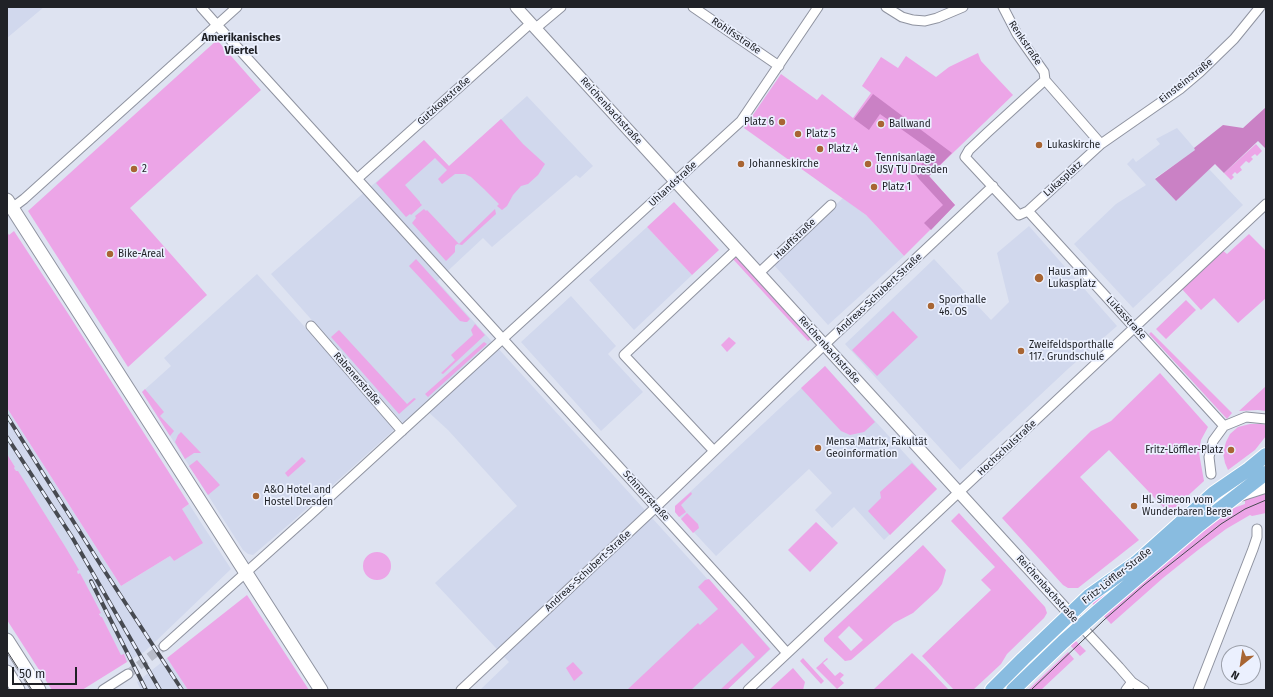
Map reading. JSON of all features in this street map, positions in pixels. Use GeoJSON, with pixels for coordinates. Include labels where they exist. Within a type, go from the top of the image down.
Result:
{"type":"FeatureCollection","features":[{"type":"Feature","properties":{"kind":"main road"},"geometry":{"type":"LineString","coordinates":[[8,208],[246,573],[320,690]]}},
{"type":"Feature","properties":{"kind":"main road","name":"Fritz-Löffler-Straße"},"geometry":{"type":"LineString","coordinates":[[992,690],[1098,588],[1137,562],[1214,493],[1249,470],[1266,455]]}},
{"type":"Feature","properties":{"kind":"main road"},"geometry":{"type":"LineString","coordinates":[[1249,470],[1266,466]]}},
{"type":"Feature","properties":{"kind":"main road","name":"Fritz-Löffler-Straße"},"geometry":{"type":"LineString","coordinates":[[1013,690],[1081,626],[1199,525],[1241,494],[1266,473]]}},
{"type":"Feature","properties":{"kind":"main road"},"geometry":{"type":"LineString","coordinates":[[1241,494],[1266,486]]}},
{"type":"Feature","properties":{"kind":"main road"},"geometry":{"type":"LineString","coordinates":[[7,640],[39,690]]}},
{"type":"Feature","properties":{"kind":"main road"},"geometry":{"type":"LineString","coordinates":[[7,672],[18,690]]}},
{"type":"Feature","properties":{"kind":"street"},"geometry":{"type":"LineString","coordinates":[[201,7],[217,25]]}},
{"type":"Feature","properties":{"kind":"street"},"geometry":{"type":"LineString","coordinates":[[8,208],[30,194],[237,7]]}},
{"type":"Feature","properties":{"kind":"street","name":"Reichenbachstraße"},"geometry":{"type":"LineString","coordinates":[[516,7],[959,493],[1120,667],[1132,682],[1144,690]]}},
{"type":"Feature","properties":{"kind":"street","name":"Gutzkowstraße"},"geometry":{"type":"LineString","coordinates":[[357,179],[533,26],[561,7]]}},
{"type":"Feature","properties":{"kind":"street","name":"Rohlfsstraße"},"geometry":{"type":"LineString","coordinates":[[694,7],[779,66]]}},
{"type":"Feature","properties":{"kind":"street","name":"Uhlandstraße"},"geometry":{"type":"LineString","coordinates":[[164,646],[503,340],[741,121],[818,7]]}},
{"type":"Feature","properties":{"kind":"street"},"geometry":{"type":"LineString","coordinates":[[886,7],[913,20],[925,21],[963,7]]}},
{"type":"Feature","properties":{"kind":"street","name":"Renkstraße"},"geometry":{"type":"LineString","coordinates":[[1003,7],[1017,34],[1044,72],[1045,80]]}},
{"type":"Feature","properties":{"kind":"street","name":"Einsteinstraße"},"geometry":{"type":"LineString","coordinates":[[1101,144],[1200,72],[1234,39],[1260,7]]}},
{"type":"Feature","properties":{"kind":"street","name":"Schnorrstraße"},"geometry":{"type":"LineString","coordinates":[[217,25],[787,653]]}},
{"type":"Feature","properties":{"kind":"street"},"geometry":{"type":"LineString","coordinates":[[1028,211],[1019,215],[965,157],[969,150],[988,132],[1045,80],[1101,144]]}},
{"type":"Feature","properties":{"kind":"street","name":"Lukasplatz"},"geometry":{"type":"LineString","coordinates":[[1028,211],[1101,144]]}},
{"type":"Feature","properties":{"kind":"street","name":"Andreas-Schubert-Straße"},"geometry":{"type":"LineString","coordinates":[[461,690],[656,507],[824,345],[993,186]]}},
{"type":"Feature","properties":{"kind":"street","name":"Hochschulstraße"},"geometry":{"type":"LineString","coordinates":[[748,690],[1266,204]]}},
{"type":"Feature","properties":{"kind":"street","name":"Hauffstraße"},"geometry":{"type":"LineString","coordinates":[[759,273],[831,205]]}},
{"type":"Feature","properties":{"kind":"street","name":"Lukasstraße"},"geometry":{"type":"LineString","coordinates":[[1028,211],[1224,426]]}},
{"type":"Feature","properties":{"kind":"street"},"geometry":{"type":"LineString","coordinates":[[714,451],[624,355],[737,249]]}},
{"type":"Feature","properties":{"kind":"street","name":"Rabenerstraße"},"geometry":{"type":"LineString","coordinates":[[311,326],[402,431]]}},
{"type":"Feature","properties":{"kind":"street"},"geometry":{"type":"LineString","coordinates":[[1211,474],[1209,457],[1213,441],[1224,426],[1246,417],[1266,419]]}},
{"type":"Feature","properties":{"kind":"street"},"geometry":{"type":"LineString","coordinates":[[1198,690],[1253,549],[1257,537],[1257,529]]}},
{"type":"Feature","properties":{"kind":"street"},"geometry":{"type":"LineString","coordinates":[[103,690],[128,674]]}},
{"type":"Feature","properties":{"kind":"street"},"geometry":{"type":"LineString","coordinates":[[1126,690],[1132,682]]}},
{"type":"Feature","properties":{"kind":"shaded area"},"geometry":{"type":"Polygon","coordinates":[[[7,7],[44,7],[7,38],[7,7]]]}},
{"type":"Feature","properties":{"kind":"shaded area"},"geometry":{"type":"Polygon","coordinates":[[[217,40],[261,90],[130,208],[207,295],[128,367],[28,211],[217,40]]]}},
{"type":"Feature","properties":{"kind":"shaded area","name":"Tennisanlage USV TU Dresden"},"geometry":{"type":"Polygon","coordinates":[[[978,53],[981,61],[1013,95],[929,176],[955,205],[904,256],[866,215],[744,128],[781,74],[817,100],[822,94],[853,118],[871,93],[862,86],[881,57],[898,68],[906,56],[936,77],[949,67],[978,53]]]}},
{"type":"Feature","properties":{"kind":"shaded area"},"geometry":{"type":"Polygon","coordinates":[[[873,94],[952,153],[929,176],[955,205],[931,230],[924,223],[943,205],[915,173],[932,151],[880,114],[869,130],[854,119],[873,94]]]}},
{"type":"Feature","properties":{"kind":"shaded area"},"geometry":{"type":"Polygon","coordinates":[[[527,96],[593,166],[580,178],[576,175],[492,247],[483,238],[437,281],[771,649],[727,690],[480,690],[509,662],[435,583],[517,506],[448,430],[424,408],[403,423],[271,274],[424,140],[449,166],[527,96]]]}},
{"type":"Feature","properties":{"kind":"shaded area"},"geometry":{"type":"Polygon","coordinates":[[[1265,108],[1266,149],[1258,141],[1224,173],[1215,164],[1176,201],[1155,179],[1195,150],[1194,148],[1223,125],[1243,128],[1265,108]]]}},
{"type":"Feature","properties":{"kind":"shaded area"},"geometry":{"type":"Polygon","coordinates":[[[501,119],[523,144],[545,164],[538,175],[528,184],[521,186],[513,195],[507,206],[502,210],[497,206],[499,204],[484,189],[471,177],[465,174],[455,174],[442,184],[438,179],[447,170],[435,158],[405,185],[422,205],[411,215],[410,214],[406,217],[376,183],[424,140],[449,166],[501,119]]]}},
{"type":"Feature","properties":{"kind":"shaded area"},"geometry":{"type":"Polygon","coordinates":[[[1177,128],[1196,150],[1155,178],[1176,201],[1209,169],[1243,205],[1133,308],[1074,244],[1116,204],[1146,185],[1127,164],[1133,158],[1136,162],[1160,144],[1156,139],[1177,128]]]}},
{"type":"Feature","properties":{"kind":"shaded area"},"geometry":{"type":"Polygon","coordinates":[[[1256,144],[1262,151],[1257,156],[1255,154],[1251,157],[1253,159],[1249,163],[1246,161],[1240,167],[1242,170],[1237,174],[1235,172],[1232,175],[1234,177],[1231,180],[1224,173],[1256,144]]]}},
{"type":"Feature","properties":{"kind":"shaded area"},"geometry":{"type":"Polygon","coordinates":[[[843,198],[866,215],[904,256],[828,325],[773,264],[843,198]]]}},
{"type":"Feature","properties":{"kind":"shaded area"},"geometry":{"type":"Polygon","coordinates":[[[674,202],[719,250],[692,275],[647,227],[674,202]]]}},
{"type":"Feature","properties":{"kind":"shaded area"},"geometry":{"type":"Polygon","coordinates":[[[424,209],[426,211],[427,210],[459,244],[495,209],[496,214],[462,245],[457,244],[455,246],[455,252],[446,261],[412,223],[416,218],[415,216],[424,209]]]}},
{"type":"Feature","properties":{"kind":"shaded area"},"geometry":{"type":"Polygon","coordinates":[[[1029,226],[1117,326],[1069,368],[960,470],[845,344],[934,259],[991,320],[1009,302],[997,253],[1029,226]]]}},
{"type":"Feature","properties":{"kind":"shaded area"},"geometry":{"type":"Polygon","coordinates":[[[647,227],[692,275],[634,330],[589,280],[647,227]]]}},
{"type":"Feature","properties":{"kind":"shaded area"},"geometry":{"type":"Polygon","coordinates":[[[14,231],[189,504],[182,509],[203,543],[174,561],[170,556],[121,586],[7,408],[7,232],[9,235],[14,231]]]}},
{"type":"Feature","properties":{"kind":"shaded area"},"geometry":{"type":"Polygon","coordinates":[[[1249,234],[1266,251],[1266,298],[1238,323],[1214,298],[1201,310],[1181,288],[1221,249],[1227,254],[1249,234]]]}},
{"type":"Feature","properties":{"kind":"shaded area"},"geometry":{"type":"Polygon","coordinates":[[[735,256],[811,339],[808,341],[732,258],[735,256]]]}},
{"type":"Feature","properties":{"kind":"shaded area"},"geometry":{"type":"Polygon","coordinates":[[[416,259],[470,319],[467,322],[460,321],[409,266],[416,259]]]}},
{"type":"Feature","properties":{"kind":"shaded area"},"geometry":{"type":"Polygon","coordinates":[[[257,274],[396,428],[253,555],[248,554],[243,550],[142,392],[171,366],[164,358],[257,274]]]}},
{"type":"Feature","properties":{"kind":"shaded area"},"geometry":{"type":"Polygon","coordinates":[[[571,296],[616,346],[608,354],[643,392],[601,431],[521,342],[571,296]]]}},
{"type":"Feature","properties":{"kind":"shaded area"},"geometry":{"type":"Polygon","coordinates":[[[1186,300],[1196,310],[1166,339],[1156,329],[1186,300]]]}},
{"type":"Feature","properties":{"kind":"shaded area"},"geometry":{"type":"Polygon","coordinates":[[[893,311],[918,337],[877,376],[852,350],[893,311]]]}},
{"type":"Feature","properties":{"kind":"shaded area"},"geometry":{"type":"Polygon","coordinates":[[[475,324],[485,335],[443,374],[441,373],[455,360],[451,355],[473,335],[471,330],[475,324]]]}},
{"type":"Feature","properties":{"kind":"shaded area"},"geometry":{"type":"Polygon","coordinates":[[[339,330],[407,404],[414,398],[416,399],[399,414],[331,337],[339,330]]]}},
{"type":"Feature","properties":{"kind":"shaded area"},"geometry":{"type":"Polygon","coordinates":[[[1151,332],[1232,413],[1227,419],[1149,334],[1151,332]]]}},
{"type":"Feature","properties":{"kind":"shaded area"},"geometry":{"type":"Polygon","coordinates":[[[729,337],[736,343],[727,352],[721,345],[729,337]]]}},
{"type":"Feature","properties":{"kind":"shaded area"},"geometry":{"type":"Polygon","coordinates":[[[484,342],[487,344],[428,397],[425,394],[484,342]]]}},
{"type":"Feature","properties":{"kind":"shaded area"},"geometry":{"type":"Polygon","coordinates":[[[825,366],[937,489],[884,540],[854,507],[832,528],[815,510],[832,493],[809,469],[716,556],[675,512],[675,506],[825,366]]]}},
{"type":"Feature","properties":{"kind":"shaded area"},"geometry":{"type":"Polygon","coordinates":[[[825,366],[875,422],[864,432],[850,435],[841,431],[801,388],[825,366]]]}},
{"type":"Feature","properties":{"kind":"shaded area"},"geometry":{"type":"Polygon","coordinates":[[[1160,373],[1208,427],[1201,440],[1199,453],[1204,481],[1169,513],[1109,450],[1080,477],[1139,540],[1078,588],[1068,588],[1063,585],[1002,518],[1091,431],[1111,421],[1160,373]]]}},
{"type":"Feature","properties":{"kind":"shaded area"},"geometry":{"type":"Polygon","coordinates":[[[1266,386],[1266,411],[1239,411],[1266,386]]]}},
{"type":"Feature","properties":{"kind":"shaded area"},"geometry":{"type":"Polygon","coordinates":[[[145,389],[164,412],[160,416],[174,431],[170,436],[142,392],[145,389]]]}},
{"type":"Feature","properties":{"kind":"shaded area"},"geometry":{"type":"Polygon","coordinates":[[[7,408],[121,586],[170,556],[174,561],[182,509],[189,504],[231,569],[144,652],[127,662],[124,655],[121,655],[80,573],[78,574],[78,570],[17,471],[16,472],[15,467],[7,454],[7,408]]]}},
{"type":"Feature","properties":{"kind":"shaded area"},"geometry":{"type":"Polygon","coordinates":[[[1250,424],[1266,425],[1266,436],[1255,450],[1228,470],[1223,453],[1226,442],[1230,434],[1238,427],[1250,424]]]}},
{"type":"Feature","properties":{"kind":"shaded area"},"geometry":{"type":"Polygon","coordinates":[[[181,432],[201,453],[194,453],[185,459],[175,442],[181,432]]]}},
{"type":"Feature","properties":{"kind":"shaded area"},"geometry":{"type":"Polygon","coordinates":[[[7,454],[15,467],[14,468],[18,471],[79,570],[77,571],[78,574],[80,573],[101,613],[99,614],[102,617],[121,655],[124,654],[127,662],[82,690],[52,690],[7,620],[7,454]]]}},
{"type":"Feature","properties":{"kind":"shaded area"},"geometry":{"type":"Polygon","coordinates":[[[302,457],[306,461],[288,477],[285,473],[302,457]]]}},
{"type":"Feature","properties":{"kind":"shaded area"},"geometry":{"type":"Polygon","coordinates":[[[197,460],[220,485],[208,495],[189,466],[197,460]]]}},
{"type":"Feature","properties":{"kind":"shaded area"},"geometry":{"type":"Polygon","coordinates":[[[912,463],[937,489],[890,535],[868,511],[881,498],[880,492],[912,463]]]}},
{"type":"Feature","properties":{"kind":"shaded area"},"geometry":{"type":"Polygon","coordinates":[[[1258,474],[1095,607],[1091,602],[1221,494],[1248,478],[1258,474]]]}},
{"type":"Feature","properties":{"kind":"shaded area"},"geometry":{"type":"Polygon","coordinates":[[[1266,490],[1266,513],[1252,516],[1250,515],[1226,529],[1163,578],[1111,624],[1102,614],[1193,538],[1231,509],[1245,504],[1245,499],[1266,490]]]}},
{"type":"Feature","properties":{"kind":"shaded area"},"geometry":{"type":"Polygon","coordinates":[[[691,492],[692,494],[681,505],[686,512],[679,517],[675,512],[675,506],[691,492]]]}},
{"type":"Feature","properties":{"kind":"shaded area"},"geometry":{"type":"Polygon","coordinates":[[[687,513],[698,524],[699,528],[693,533],[681,519],[687,513]]]}},
{"type":"Feature","properties":{"kind":"shaded area"},"geometry":{"type":"Polygon","coordinates":[[[959,513],[1045,607],[1047,613],[1044,618],[1007,654],[1001,664],[973,690],[954,690],[922,656],[991,590],[981,580],[995,567],[951,521],[959,513]]]}},
{"type":"Feature","properties":{"kind":"shaded area"},"geometry":{"type":"Polygon","coordinates":[[[816,522],[838,543],[810,572],[788,550],[816,522]]]}},
{"type":"Feature","properties":{"kind":"shaded area"},"geometry":{"type":"Polygon","coordinates":[[[923,545],[946,570],[942,584],[938,590],[913,613],[894,623],[851,660],[845,661],[824,641],[824,638],[923,545]],[[849,626],[838,637],[851,651],[863,640],[849,626]]]}},
{"type":"Feature","properties":{"kind":"shaded area"},"geometry":{"type":"Polygon","coordinates":[[[377,552],[387,556],[391,566],[387,576],[377,580],[367,576],[363,566],[367,556],[377,552]]]}},
{"type":"Feature","properties":{"kind":"shaded area"},"geometry":{"type":"Polygon","coordinates":[[[709,579],[770,649],[727,690],[720,690],[755,657],[742,643],[691,690],[627,690],[698,623],[700,625],[718,609],[698,587],[705,580],[709,579]]]}},
{"type":"Feature","properties":{"kind":"shaded area"},"geometry":{"type":"Polygon","coordinates":[[[247,595],[309,690],[188,690],[167,658],[247,595]]]}},
{"type":"Feature","properties":{"kind":"shaded area"},"geometry":{"type":"Polygon","coordinates":[[[1074,639],[1086,651],[1080,656],[1069,644],[1074,639]]]}},
{"type":"Feature","properties":{"kind":"shaded area"},"geometry":{"type":"Polygon","coordinates":[[[1068,652],[1074,659],[1041,690],[1028,690],[1068,652]]]}},
{"type":"Feature","properties":{"kind":"shaded area"},"geometry":{"type":"Polygon","coordinates":[[[912,653],[949,690],[873,690],[912,653]]]}},
{"type":"Feature","properties":{"kind":"shaded area"},"geometry":{"type":"Polygon","coordinates":[[[167,658],[188,690],[141,690],[137,682],[167,658]]]}},
{"type":"Feature","properties":{"kind":"shaded area"},"geometry":{"type":"Polygon","coordinates":[[[803,658],[824,681],[821,684],[800,661],[803,658]]]}},
{"type":"Feature","properties":{"kind":"shaded area"},"geometry":{"type":"Polygon","coordinates":[[[827,658],[828,659],[823,663],[835,676],[840,672],[844,675],[840,679],[844,683],[837,689],[816,668],[827,658]]]}},
{"type":"Feature","properties":{"kind":"shaded area"},"geometry":{"type":"Polygon","coordinates":[[[573,662],[583,673],[574,681],[566,668],[573,662]]]}},
{"type":"Feature","properties":{"kind":"shaded area"},"geometry":{"type":"Polygon","coordinates":[[[793,668],[805,682],[803,690],[769,690],[793,668]]]}},
{"type":"Feature","properties":{"kind":"tunnel"},"geometry":{"type":"LineString","coordinates":[[128,674],[164,646]]}},
{"type":"Feature","properties":{"kind":"tram line"},"geometry":{"type":"LineString","coordinates":[[1031,690],[1104,620],[1144,585],[1221,524],[1245,509],[1266,500]]}},
{"type":"Feature","properties":{"kind":"tram line"},"geometry":{"type":"LineString","coordinates":[[7,651],[32,690]]}},
{"type":"Feature","properties":{"kind":"railway"},"geometry":{"type":"LineString","coordinates":[[7,416],[102,567],[182,690]]}},
{"type":"Feature","properties":{"kind":"railway"},"geometry":{"type":"LineString","coordinates":[[7,437],[72,537],[160,690]]}},
{"type":"Feature","properties":{"kind":"railway"},"geometry":{"type":"LineString","coordinates":[[91,581],[146,690]]}},
{"type":"Feature","properties":{"kind":"place","name":"Platz 6"},"geometry":{"type":"Point","coordinates":[782,122]}},
{"type":"Feature","properties":{"kind":"place","name":"Ballwand"},"geometry":{"type":"Point","coordinates":[881,124]}},
{"type":"Feature","properties":{"kind":"place","name":"Platz 5"},"geometry":{"type":"Point","coordinates":[798,134]}},
{"type":"Feature","properties":{"kind":"place","name":"Lukaskirche"},"geometry":{"type":"Point","coordinates":[1039,145]}},
{"type":"Feature","properties":{"kind":"place","name":"Platz 4"},"geometry":{"type":"Point","coordinates":[820,149]}},
{"type":"Feature","properties":{"kind":"place","name":"Johanneskirche"},"geometry":{"type":"Point","coordinates":[741,164]}},
{"type":"Feature","properties":{"kind":"place","name":"Tennisanlage USV TU Dresden"},"geometry":{"type":"Point","coordinates":[868,164]}},
{"type":"Feature","properties":{"kind":"place","name":"2"},"geometry":{"type":"Point","coordinates":[134,169]}},
{"type":"Feature","properties":{"kind":"place","name":"Platz 1"},"geometry":{"type":"Point","coordinates":[874,187]}},
{"type":"Feature","properties":{"kind":"place","name":"Bike-Areal"},"geometry":{"type":"Point","coordinates":[110,254]}},
{"type":"Feature","properties":{"kind":"place","name":"Haus am Lukasplatz"},"geometry":{"type":"Point","coordinates":[1039,278]}},
{"type":"Feature","properties":{"kind":"place","name":"Sporthalle 46. OS"},"geometry":{"type":"Point","coordinates":[931,306]}},
{"type":"Feature","properties":{"kind":"place","name":"Zweifeldsporthalle 117. Grundschule"},"geometry":{"type":"Point","coordinates":[1021,351]}},
{"type":"Feature","properties":{"kind":"place","name":"Mensa Matrix, Fakultät Geoinformation"},"geometry":{"type":"Point","coordinates":[818,448]}},
{"type":"Feature","properties":{"kind":"place","name":"Fritz-Löffler-Platz"},"geometry":{"type":"Point","coordinates":[1231,450]}},
{"type":"Feature","properties":{"kind":"place","name":"A&O Hotel and Hostel Dresden"},"geometry":{"type":"Point","coordinates":[256,496]}},
{"type":"Feature","properties":{"kind":"place","name":"Hl. Simeon vom Wunderbaren Berge"},"geometry":{"type":"Point","coordinates":[1134,506]}},
{"type":"Feature","properties":{"kind":"district","name":"Amerikanisches Viertel"},"geometry":{"type":"Point","coordinates":[241,44]}}]}
